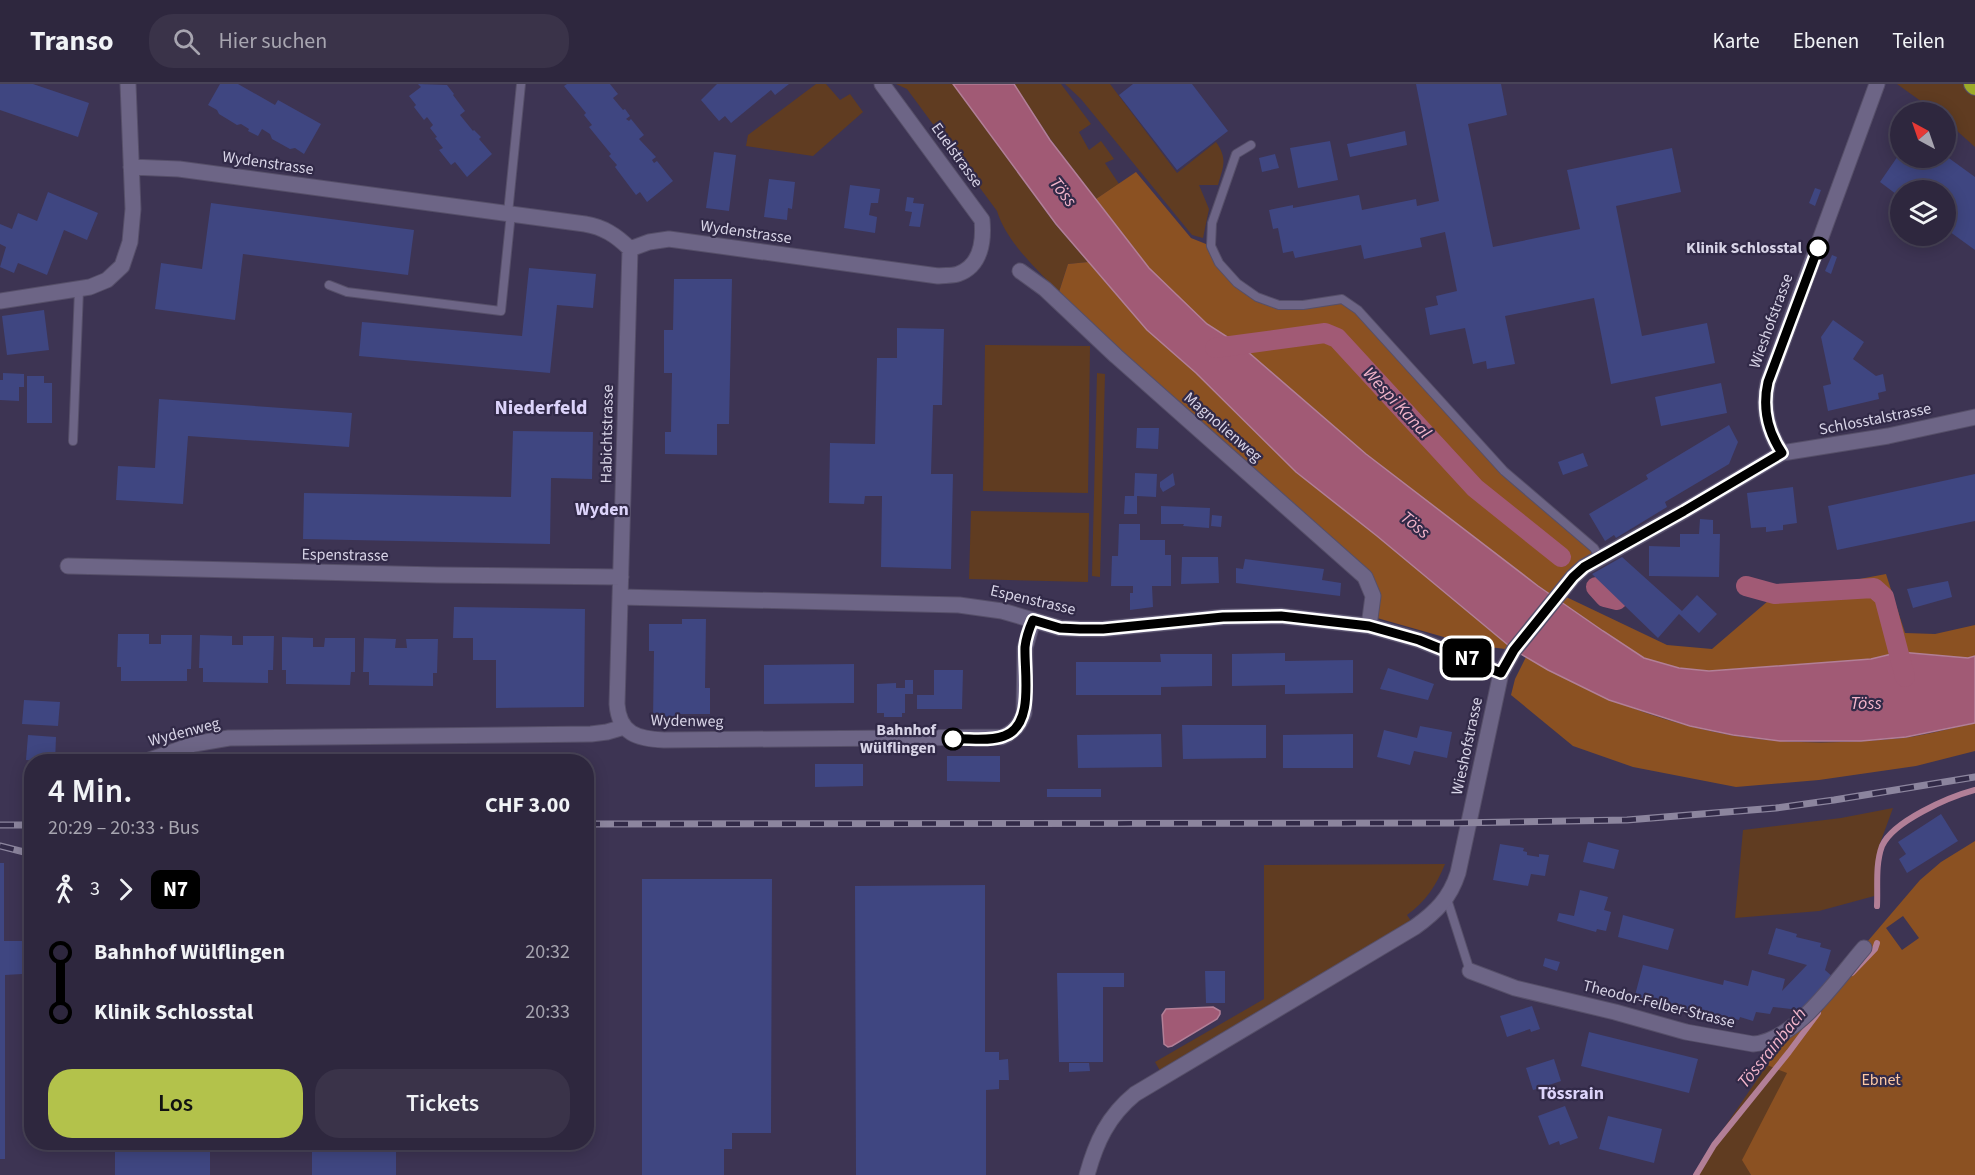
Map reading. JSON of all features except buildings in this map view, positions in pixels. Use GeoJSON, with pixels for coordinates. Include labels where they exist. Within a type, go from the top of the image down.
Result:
{"type":"FeatureCollection","features":[{"type":"Feature","properties":{"kind":"street"},"geometry":{"type":"LineString","coordinates":[[0,301],[80,290],[99,285],[115,274],[125,258],[132,229],[133,196],[128,84]]}},
{"type":"Feature","properties":{"kind":"street","name":"Euelstrasse"},"geometry":{"type":"LineString","coordinates":[[882,84],[982,220],[983,238],[979,254]]}},
{"type":"Feature","properties":{"kind":"street","name":"Wieshofstrasse"},"geometry":{"type":"LineString","coordinates":[[1087,1175],[1096,1146],[1107,1124],[1135,1094],[1415,927],[1447,899],[1458,873],[1501,673],[1514,650],[1584,567],[1782,453],[1774,441],[1765,412],[1764,396],[1877,84]]}},
{"type":"Feature","properties":{"kind":"street","name":"Wydenstrasse"},"geometry":{"type":"LineString","coordinates":[[131,167],[179,169],[594,225],[610,232],[630,249],[649,242],[669,239],[938,276],[957,274],[971,266],[979,254]]}},
{"type":"Feature","properties":{"kind":"street","name":"Habichtstrasse"},"geometry":{"type":"LineString","coordinates":[[624,727],[618,715],[617,704],[630,249]]}},
{"type":"Feature","properties":{"kind":"street","name":"Magnolienweg"},"geometry":{"type":"LineString","coordinates":[[1020,271],[1045,289],[1116,356],[1365,577],[1373,596],[1369,626]]}},
{"type":"Feature","properties":{"kind":"street","name":"Schlosstalstrasse"},"geometry":{"type":"LineString","coordinates":[[1782,453],[1888,436],[1975,417]]}},
{"type":"Feature","properties":{"kind":"street","name":"Espenstrasse"},"geometry":{"type":"LineString","coordinates":[[68,566],[621,578]]}},
{"type":"Feature","properties":{"kind":"street","name":"Espenstrasse"},"geometry":{"type":"LineString","coordinates":[[620,597],[959,604],[982,607],[1060,628],[1080,629],[1281,616],[1369,626],[1419,640],[1501,673]]}},
{"type":"Feature","properties":{"kind":"street","name":"Wydenweg"},"geometry":{"type":"LineString","coordinates":[[166,754],[194,744],[229,738],[591,734],[624,727],[641,738],[664,740],[1002,737],[1014,730],[1022,720],[1024,713],[1025,648],[1033,620]]}},
{"type":"Feature","properties":{"kind":"street","name":"Theodor-Felber-Strasse"},"geometry":{"type":"LineString","coordinates":[[1470,970],[1515,988],[1686,1032],[1753,1044],[1777,1038],[1797,1024],[1868,943]]}},
{"type":"Feature","properties":{"kind":"lane"},"geometry":{"type":"LineString","coordinates":[[329,285],[347,292],[501,311],[521,84]]}},
{"type":"Feature","properties":{"kind":"lane"},"geometry":{"type":"LineString","coordinates":[[1251,144],[1236,154],[1212,223],[1211,246],[1219,263],[1237,283],[1257,297],[1278,304],[1303,305],[1342,299],[1358,309],[1504,471],[1594,548],[1600,558]]}},
{"type":"Feature","properties":{"kind":"lane"},"geometry":{"type":"LineString","coordinates":[[73,441],[80,290]]}},
{"type":"Feature","properties":{"kind":"lane"},"geometry":{"type":"LineString","coordinates":[[1447,899],[1470,970]]}},
{"type":"Feature","properties":{"kind":"shaded area"},"geometry":{"type":"Polygon","coordinates":[[[816,84],[826,84],[840,100],[850,94],[863,112],[813,156],[746,146],[748,135],[816,84]]]}},
{"type":"Feature","properties":{"kind":"shaded area"},"geometry":{"type":"Polygon","coordinates":[[[896,84],[953,84],[1055,224],[1088,262],[1068,264],[1059,292],[1015,244],[997,211],[907,89],[896,84]]]}},
{"type":"Feature","properties":{"kind":"shaded area"},"geometry":{"type":"Polygon","coordinates":[[[1014,84],[1061,84],[1091,124],[1079,132],[1089,150],[1101,141],[1114,159],[1105,163],[1119,184],[1096,199],[1051,140],[1014,84]]]}},
{"type":"Feature","properties":{"kind":"shaded area"},"geometry":{"type":"Polygon","coordinates":[[[1065,84],[1110,84],[1177,173],[1216,142],[1223,158],[1223,168],[1218,185],[1199,185],[1209,209],[1203,238],[1192,235],[1081,99],[1065,84]]]}},
{"type":"Feature","properties":{"kind":"shaded area"},"geometry":{"type":"Polygon","coordinates":[[[1897,84],[1975,84],[1975,147],[1956,130],[1956,102],[1922,102],[1897,84]]]}},
{"type":"Feature","properties":{"kind":"shaded area"},"geometry":{"type":"Polygon","coordinates":[[[985,345],[1090,346],[1088,493],[983,491],[985,345]]]}},
{"type":"Feature","properties":{"kind":"shaded area"},"geometry":{"type":"Polygon","coordinates":[[[1097,373],[1105,374],[1100,577],[1092,576],[1097,373]]]}},
{"type":"Feature","properties":{"kind":"shaded area"},"geometry":{"type":"Polygon","coordinates":[[[971,511],[1089,513],[1088,582],[969,579],[971,511]]]}},
{"type":"Feature","properties":{"kind":"shaded area"},"geometry":{"type":"Polygon","coordinates":[[[1893,808],[1879,846],[1878,895],[1819,911],[1735,918],[1743,830],[1841,818],[1893,808]]]}},
{"type":"Feature","properties":{"kind":"shaded area"},"geometry":{"type":"Polygon","coordinates":[[[1445,864],[1430,892],[1407,915],[1415,927],[1163,1076],[1155,1062],[1264,999],[1264,865],[1445,864]]]}},
{"type":"Feature","properties":{"kind":"shaded area"},"geometry":{"type":"Polygon","coordinates":[[[1767,1065],[1788,1072],[1743,1160],[1751,1175],[1696,1175],[1720,1134],[1767,1065]]]}},
{"type":"Feature","properties":{"kind":"green space"},"geometry":{"type":"Polygon","coordinates":[[[1136,172],[1191,238],[1211,246],[1237,283],[1279,305],[1342,299],[1358,310],[1504,471],[1600,558],[1560,594],[1667,645],[1712,649],[1775,595],[1886,574],[1905,633],[1935,634],[1975,625],[1975,656],[1968,658],[1900,652],[1871,659],[1709,671],[1679,668],[1644,658],[1538,586],[1366,454],[1240,345],[1207,324],[1149,268],[1096,199],[1136,172]]]}},
{"type":"Feature","properties":{"kind":"green space"},"geometry":{"type":"Polygon","coordinates":[[[1088,262],[1147,330],[1196,373],[1296,472],[1514,650],[1472,645],[1370,616],[1365,577],[1116,356],[1059,292],[1068,264],[1088,262]]]}},
{"type":"Feature","properties":{"kind":"green space"},"geometry":{"type":"Polygon","coordinates":[[[1526,657],[1617,702],[1648,714],[1714,732],[1780,741],[1873,741],[1903,738],[1975,723],[1975,751],[1916,766],[1819,780],[1736,787],[1633,767],[1573,746],[1511,695],[1515,679],[1526,657]]]}},
{"type":"Feature","properties":{"kind":"green space","name":"Ebnet"},"geometry":{"type":"Polygon","coordinates":[[[1975,841],[1975,1175],[1751,1175],[1742,1160],[1787,1073],[1767,1065],[1797,1024],[1920,880],[1941,862],[1975,841]],[[1903,916],[1886,928],[1902,950],[1919,938],[1903,916]]]}},
{"type":"Feature","properties":{"kind":"water","name":"Töss"},"geometry":{"type":"Polygon","coordinates":[[[953,84],[1014,84],[1050,140],[1149,268],[1207,324],[1240,345],[1366,454],[1538,586],[1644,658],[1679,668],[1709,671],[1871,659],[1900,652],[1968,658],[1975,656],[1975,723],[1906,737],[1861,741],[1780,741],[1733,735],[1690,726],[1609,700],[1548,670],[1514,650],[1296,472],[1196,373],[1147,330],[1056,224],[953,84]]]}},
{"type":"Feature","properties":{"kind":"water"},"geometry":{"type":"Polygon","coordinates":[[[1213,1007],[1220,1011],[1217,1019],[1172,1046],[1168,1047],[1164,1044],[1162,1015],[1166,1009],[1213,1007]]]}},
{"type":"Feature","properties":{"kind":"waterway","name":"Wespi Kanal"},"geometry":{"type":"LineString","coordinates":[[1215,348],[1325,333],[1337,338],[1475,488],[1561,557]]}},
{"type":"Feature","properties":{"kind":"waterway","name":"Wespi Kanal"},"geometry":{"type":"LineString","coordinates":[[1746,586],[1775,594],[1874,588],[1884,597],[1905,677]]}},
{"type":"Feature","properties":{"kind":"waterway","name":"Wespi Kanal"},"geometry":{"type":"LineString","coordinates":[[1596,587],[1605,597],[1617,600]]}},
{"type":"Feature","properties":{"kind":"waterway","name":"Tössrainbach"},"geometry":{"type":"LineString","coordinates":[[1877,906],[1878,861],[1882,846],[1888,837],[1909,819],[1923,811],[1975,790]]}},
{"type":"Feature","properties":{"kind":"waterway","name":"Tössrainbach"},"geometry":{"type":"LineString","coordinates":[[1852,973],[1875,949],[1877,943]]}},
{"type":"Feature","properties":{"kind":"waterway","name":"Tössrainbach"},"geometry":{"type":"LineString","coordinates":[[1696,1175],[1714,1145],[1818,1013]]}},
{"type":"Feature","properties":{"kind":"railway"},"geometry":{"type":"LineString","coordinates":[[594,824],[1454,823],[1627,820],[1776,808],[1975,777]]}},
{"type":"Feature","properties":{"kind":"railway"},"geometry":{"type":"LineString","coordinates":[[0,825],[24,825]]}},
{"type":"Feature","properties":{"kind":"railway"},"geometry":{"type":"LineString","coordinates":[[0,846],[24,852]]}},
{"type":"Feature","properties":{"kind":"bus line","name":"N7"},"geometry":{"type":"LineString","coordinates":[[953,739],[1002,737],[1014,730],[1022,720],[1025,706],[1025,648],[1033,620],[1060,628],[1103,629],[1223,617],[1281,616],[1369,626],[1419,640],[1501,673],[1514,650],[1573,577],[1584,567],[1782,453],[1774,441],[1765,412],[1764,396],[1818,248]]}},
{"type":"Feature","properties":{"kind":"place","name":"Klinik Schlosstal"},"geometry":{"type":"Point","coordinates":[1818,248]}},
{"type":"Feature","properties":{"kind":"place","name":"Bahnhof Wülflingen"},"geometry":{"type":"Point","coordinates":[953,739]}},
{"type":"Feature","properties":{"kind":"district","name":"Niederfeld"},"geometry":{"type":"Point","coordinates":[541,408]}},
{"type":"Feature","properties":{"kind":"district","name":"Wyden"},"geometry":{"type":"Point","coordinates":[602,509]}},
{"type":"Feature","properties":{"kind":"district","name":"Tössrain"},"geometry":{"type":"Point","coordinates":[1571,1093]}}]}
